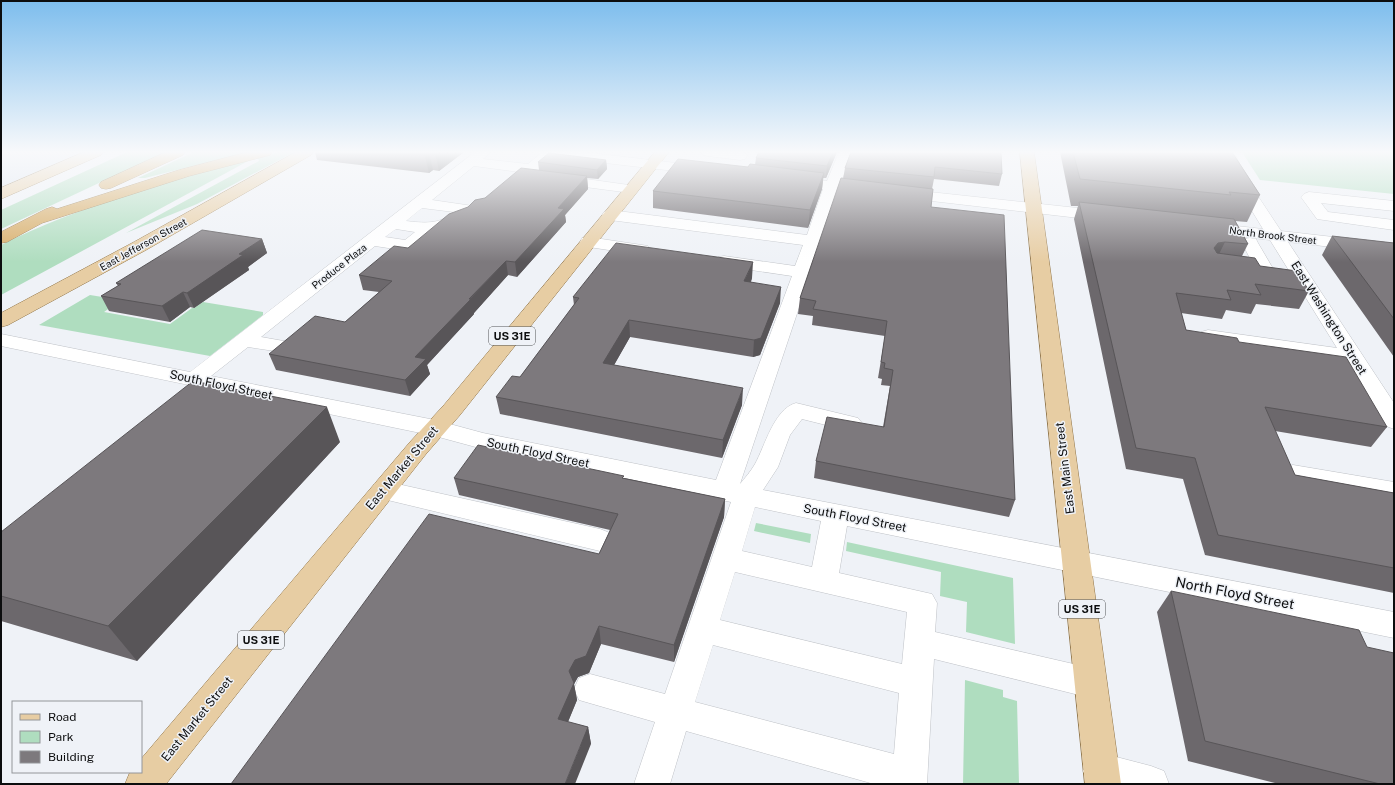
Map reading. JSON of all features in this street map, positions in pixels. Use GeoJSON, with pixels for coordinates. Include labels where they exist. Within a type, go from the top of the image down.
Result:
{"type":"FeatureCollection","features":[{"type":"Feature","properties":{"kind":"highway"},"geometry":{"type":"LineString","coordinates":[[1,238],[99,189]]}},
{"type":"Feature","properties":{"kind":"highway"},"geometry":{"type":"LineString","coordinates":[[40,219],[135,189]]}},
{"type":"Feature","properties":{"kind":"main road"},"geometry":{"type":"LineString","coordinates":[[1,194],[13,189]]}},
{"type":"Feature","properties":{"kind":"main road","name":"East Jefferson Street"},"geometry":{"type":"LineString","coordinates":[[1,321],[140,246],[241,189]]}},
{"type":"Feature","properties":{"kind":"main road","name":"East Market Street"},"geometry":{"type":"LineString","coordinates":[[143,784],[435,428],[452,410],[631,189]]}},
{"type":"Feature","properties":{"kind":"main road","name":"East Main Street"},"geometry":{"type":"LineString","coordinates":[[1031,189],[1102,778]]}},
{"type":"Feature","properties":{"kind":"street","name":"Produce Plaza"},"geometry":{"type":"LineString","coordinates":[[194,379],[437,189]]}},
{"type":"Feature","properties":{"kind":"street"},"geometry":{"type":"LineString","coordinates":[[652,784],[725,558],[735,493],[802,272],[831,189]]}},
{"type":"Feature","properties":{"kind":"street"},"geometry":{"type":"LineString","coordinates":[[855,189],[1119,218]]}},
{"type":"Feature","properties":{"kind":"street","name":"East Washington Street"},"geometry":{"type":"LineString","coordinates":[[1246,189],[1393,419]]}},
{"type":"Feature","properties":{"kind":"street"},"geometry":{"type":"LineString","coordinates":[[1394,206],[1309,197],[1322,216],[1394,224]]}},
{"type":"Feature","properties":{"kind":"street"},"geometry":{"type":"LineString","coordinates":[[372,240],[408,246],[428,229],[456,220],[468,209],[419,203]]}},
{"type":"Feature","properties":{"kind":"street"},"geometry":{"type":"LineString","coordinates":[[610,214],[813,241]]}},
{"type":"Feature","properties":{"kind":"street"},"geometry":{"type":"LineString","coordinates":[[393,224],[428,229]]}},
{"type":"Feature","properties":{"kind":"street","name":"North Brook Street"},"geometry":{"type":"LineString","coordinates":[[1198,227],[1394,249]]}},
{"type":"Feature","properties":{"kind":"street"},"geometry":{"type":"LineString","coordinates":[[588,242],[659,252]]}},
{"type":"Feature","properties":{"kind":"street"},"geometry":{"type":"LineString","coordinates":[[1250,242],[1266,272]]}},
{"type":"Feature","properties":{"kind":"street"},"geometry":{"type":"LineString","coordinates":[[707,259],[802,272]]}},
{"type":"Feature","properties":{"kind":"street"},"geometry":{"type":"LineString","coordinates":[[1245,270],[1302,276]]}},
{"type":"Feature","properties":{"kind":"street"},"geometry":{"type":"LineString","coordinates":[[1192,334],[1354,357]]}},
{"type":"Feature","properties":{"kind":"street","name":"South Floyd Street"},"geometry":{"type":"LineString","coordinates":[[1,340],[435,428],[483,442],[1076,561]]}},
{"type":"Feature","properties":{"kind":"street"},"geometry":{"type":"LineString","coordinates":[[244,340],[288,347]]}},
{"type":"Feature","properties":{"kind":"street"},"geometry":{"type":"LineString","coordinates":[[735,493],[766,467],[779,434],[796,410],[850,423]]}},
{"type":"Feature","properties":{"kind":"street"},"geometry":{"type":"LineString","coordinates":[[1293,474],[1394,491]]}},
{"type":"Feature","properties":{"kind":"street"},"geometry":{"type":"LineString","coordinates":[[384,490],[600,540]]}},
{"type":"Feature","properties":{"kind":"street"},"geometry":{"type":"LineString","coordinates":[[822,580],[836,514]]}},
{"type":"Feature","properties":{"kind":"street"},"geometry":{"type":"LineString","coordinates":[[590,689],[676,712],[909,780],[922,603],[725,558]]}},
{"type":"Feature","properties":{"kind":"street","name":"North Floyd Street"},"geometry":{"type":"LineString","coordinates":[[1076,561],[1394,625]]}},
{"type":"Feature","properties":{"kind":"street"},"geometry":{"type":"LineString","coordinates":[[702,629],[916,682]]}},
{"type":"Feature","properties":{"kind":"street"},"geometry":{"type":"LineString","coordinates":[[919,642],[1091,683]]}},
{"type":"Feature","properties":{"kind":"street"},"geometry":{"type":"LineString","coordinates":[[1102,778],[1151,784]]}},
{"type":"Feature","properties":{"kind":"shaded area"},"geometry":{"type":"Polygon","coordinates":[[[1,189],[13,189],[1,194],[1,189]]]}},
{"type":"Feature","properties":{"kind":"green space"},"geometry":{"type":"Polygon","coordinates":[[[47,189],[87,189],[1,229],[1,210],[47,189]]]}},
{"type":"Feature","properties":{"kind":"green space"},"geometry":{"type":"Polygon","coordinates":[[[147,189],[197,189],[1,295],[1,245],[61,218],[147,189]]]}},
{"type":"Feature","properties":{"kind":"green space"},"geometry":{"type":"Polygon","coordinates":[[[208,189],[226,189],[197,204],[126,233],[208,189]]]}},
{"type":"Feature","properties":{"kind":"green space"},"geometry":{"type":"Polygon","coordinates":[[[1343,189],[1394,189],[1394,194],[1343,189]]]}},
{"type":"Feature","properties":{"kind":"green space"},"geometry":{"type":"Polygon","coordinates":[[[90,295],[121,300],[104,312],[170,324],[203,302],[263,312],[263,315],[210,356],[39,325],[90,295]]]}},
{"type":"Feature","properties":{"kind":"green space"},"geometry":{"type":"Polygon","coordinates":[[[756,523],[811,534],[810,543],[754,531],[756,523]]]}},
{"type":"Feature","properties":{"kind":"green space"},"geometry":{"type":"Polygon","coordinates":[[[847,542],[1013,578],[1015,644],[966,632],[967,602],[940,596],[941,572],[846,551],[847,542]]]}},
{"type":"Feature","properties":{"kind":"green space"},"geometry":{"type":"Polygon","coordinates":[[[965,680],[1003,690],[1003,697],[1017,701],[1019,784],[963,784],[965,680]]]}},
{"type":"Feature","properties":{"kind":"building"},"geometry":{"type":"Polygon","coordinates":[[[496,189],[576,189],[558,208],[564,209],[515,262],[506,261],[415,357],[426,359],[405,380],[269,354],[315,316],[345,322],[392,281],[359,275],[394,246],[408,248],[449,214],[468,207],[475,200],[485,198],[496,189]]]}},
{"type":"Feature","properties":{"kind":"building"},"geometry":{"type":"Polygon","coordinates":[[[655,189],[818,189],[810,210],[653,191],[655,189]]]}},
{"type":"Feature","properties":{"kind":"building"},"geometry":{"type":"Polygon","coordinates":[[[837,189],[933,189],[931,207],[1004,215],[1015,500],[816,461],[827,417],[884,427],[893,370],[884,368],[885,363],[881,362],[887,321],[813,309],[816,301],[800,298],[837,189]]]}},
{"type":"Feature","properties":{"kind":"building"},"geometry":{"type":"Polygon","coordinates":[[[1171,189],[1256,189],[1260,195],[1229,192],[1231,195],[1171,189]]]}},
{"type":"Feature","properties":{"kind":"building"},"geometry":{"type":"Polygon","coordinates":[[[1079,202],[1234,219],[1248,244],[1225,242],[1218,243],[1214,248],[1217,253],[1255,258],[1260,266],[1297,271],[1309,291],[1255,284],[1261,295],[1227,290],[1231,300],[1176,293],[1186,330],[1237,338],[1239,342],[1346,357],[1387,427],[1265,407],[1295,475],[1394,493],[1394,568],[1218,535],[1195,458],[1136,448],[1079,202]]]}},
{"type":"Feature","properties":{"kind":"building"},"geometry":{"type":"Polygon","coordinates":[[[202,230],[262,239],[239,254],[243,255],[187,293],[183,292],[162,306],[101,296],[121,284],[116,283],[202,230]]]}},
{"type":"Feature","properties":{"kind":"building"},"geometry":{"type":"Polygon","coordinates":[[[1332,236],[1394,243],[1394,319],[1332,236]]]}},
{"type":"Feature","properties":{"kind":"building"},"geometry":{"type":"Polygon","coordinates":[[[616,243],[753,262],[744,281],[781,287],[761,338],[754,340],[629,320],[603,363],[743,388],[723,440],[496,397],[512,376],[520,377],[579,298],[573,297],[616,243]]]}},
{"type":"Feature","properties":{"kind":"building"},"geometry":{"type":"Polygon","coordinates":[[[193,381],[327,407],[108,626],[1,596],[1,532],[193,381]]]}},
{"type":"Feature","properties":{"kind":"building"},"geometry":{"type":"Polygon","coordinates":[[[478,445],[624,476],[622,478],[725,499],[674,645],[599,626],[586,656],[575,660],[569,671],[574,683],[558,719],[588,727],[565,784],[231,784],[429,514],[599,554],[618,514],[454,478],[478,445]]]}},
{"type":"Feature","properties":{"kind":"building"},"geometry":{"type":"Polygon","coordinates":[[[1171,591],[1359,630],[1367,647],[1394,653],[1394,784],[1380,784],[1205,741],[1171,591]]]}}]}
